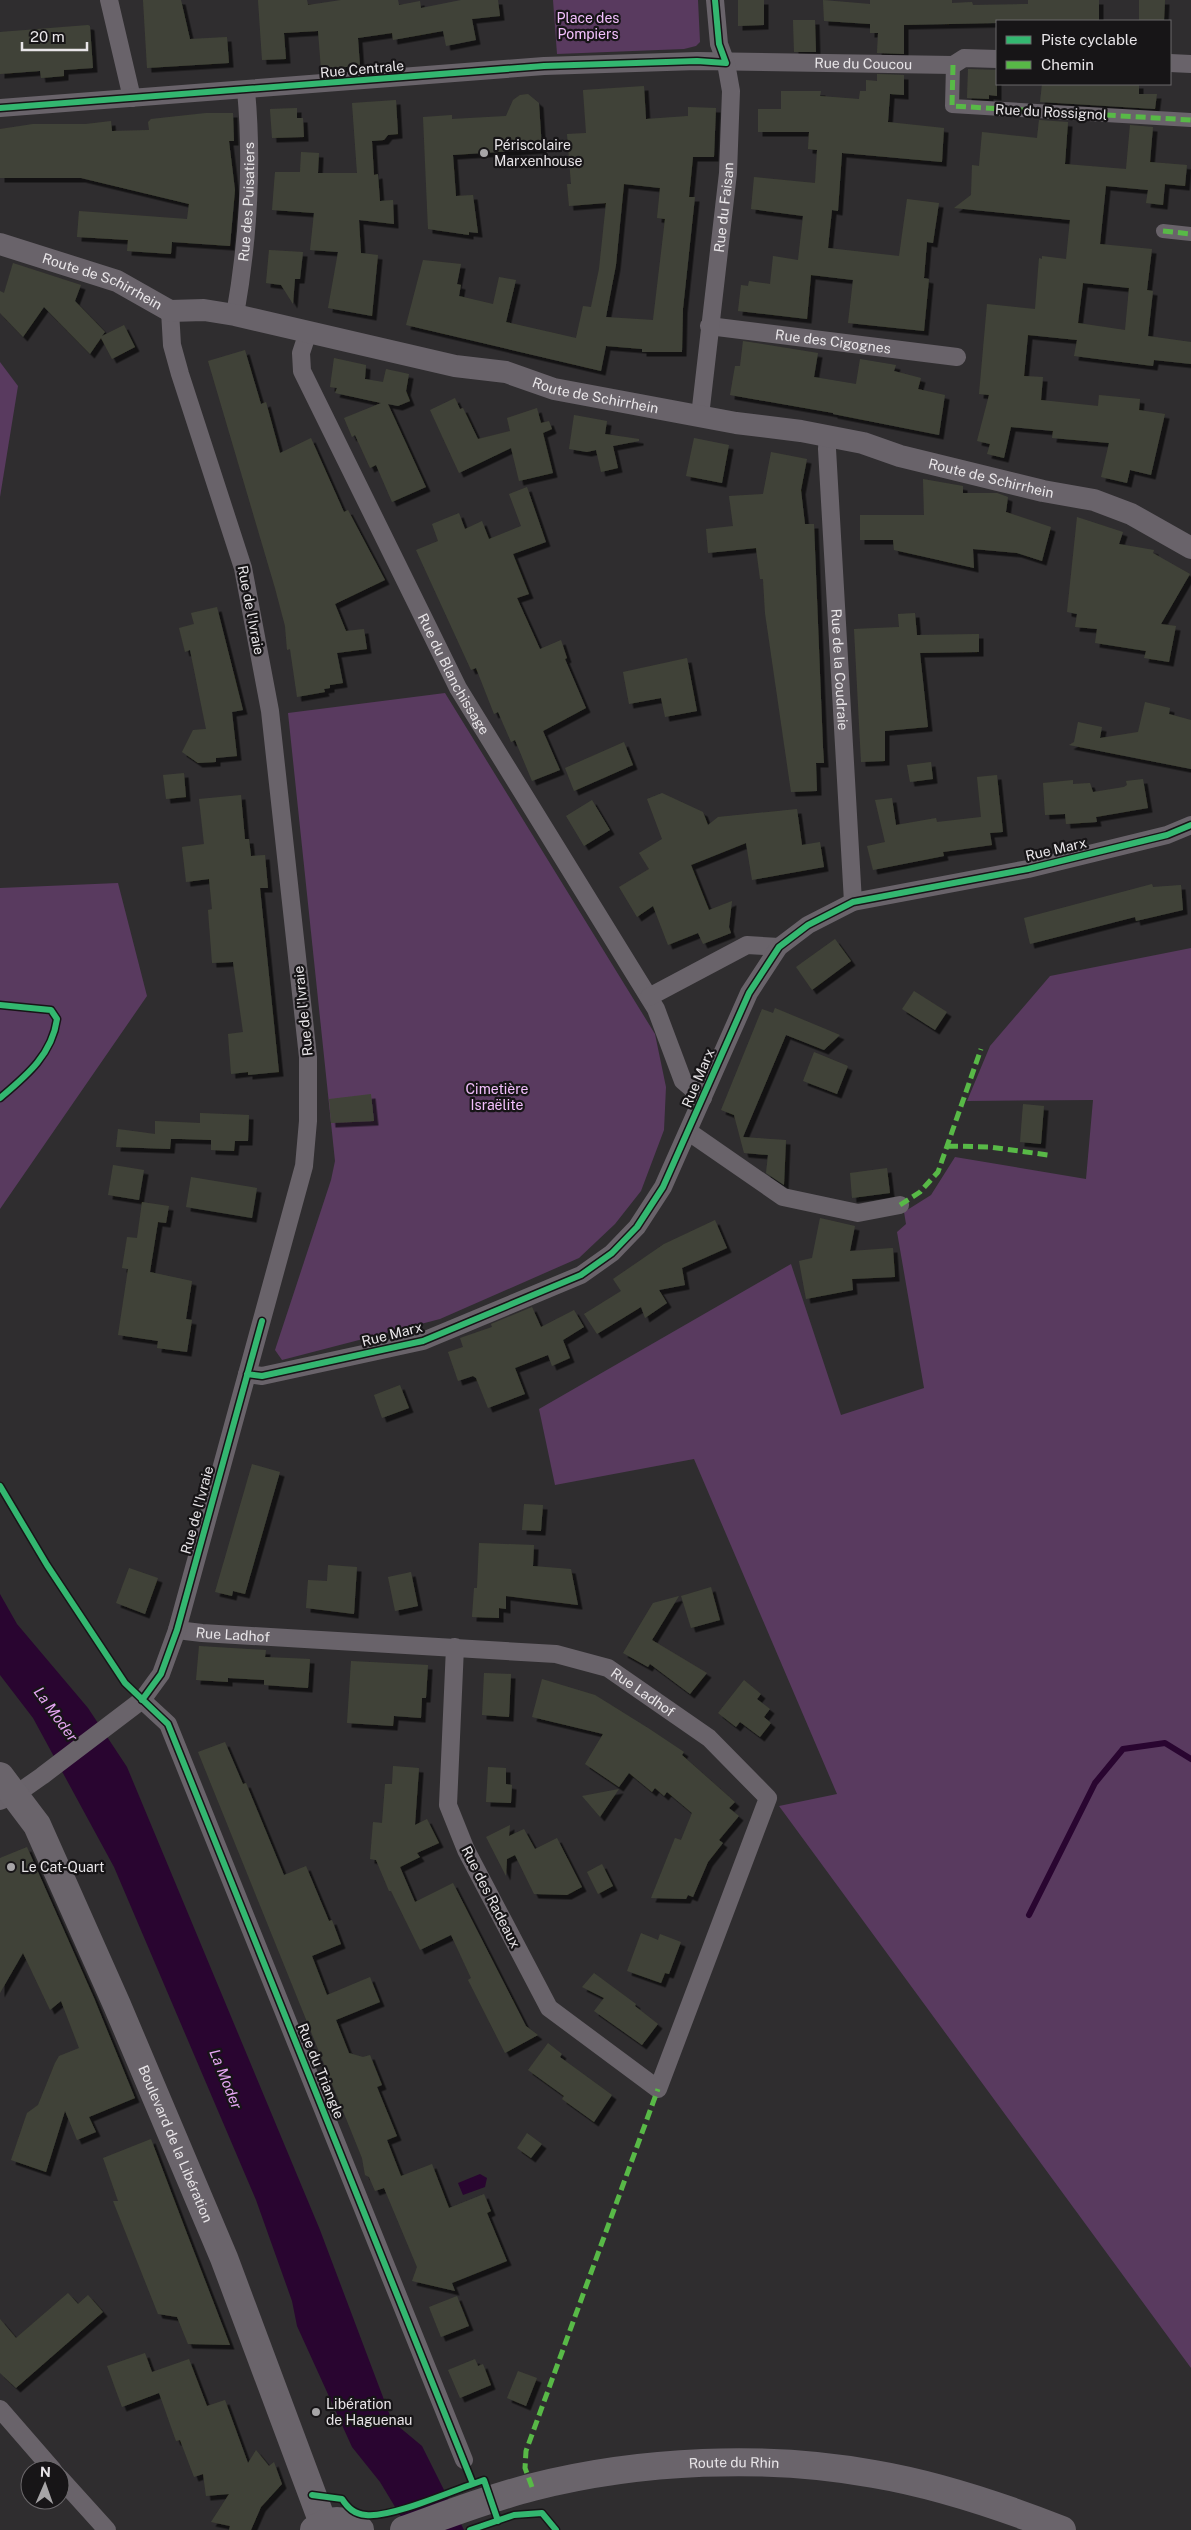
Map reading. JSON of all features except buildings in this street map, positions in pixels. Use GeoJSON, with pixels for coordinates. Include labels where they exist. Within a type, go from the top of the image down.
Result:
{"type":"FeatureCollection","features":[{"type":"Feature","properties":{"kind":"main road","name":"Boulevard de la Libération"},"geometry":{"type":"LineString","coordinates":[[5,1791],[37,1825],[121,2014],[224,2258],[319,2527]]}},
{"type":"Feature","properties":{"kind":"main road","name":"Route du Rhin"},"geometry":{"type":"LineString","coordinates":[[404,2530],[532,2487],[606,2472],[703,2464],[764,2463],[873,2473],[926,2484],[1020,2513],[1062,2530]]}},
{"type":"Feature","properties":{"kind":"main road"},"geometry":{"type":"LineString","coordinates":[[319,2527],[341,2521],[350,2523],[360,2530]]}},
{"type":"Feature","properties":{"kind":"street"},"geometry":{"type":"LineString","coordinates":[[109,0],[132,98]]}},
{"type":"Feature","properties":{"kind":"street","name":"Rue du Faisan"},"geometry":{"type":"LineString","coordinates":[[700,416],[728,173],[731,91],[726,63],[719,44],[715,0]]}},
{"type":"Feature","properties":{"kind":"street","name":"Rue du Coucou"},"geometry":{"type":"LineString","coordinates":[[726,63],[953,65],[964,58],[996,59]]}},
{"type":"Feature","properties":{"kind":"street","name":"Rue Centrale"},"geometry":{"type":"LineString","coordinates":[[0,108],[544,66],[697,61],[726,63]]}},
{"type":"Feature","properties":{"kind":"street"},"geometry":{"type":"LineString","coordinates":[[1171,63],[1191,64]]}},
{"type":"Feature","properties":{"kind":"street","name":"Rue du Rossignol"},"geometry":{"type":"LineString","coordinates":[[953,65],[952,106],[1191,120]]}},
{"type":"Feature","properties":{"kind":"street","name":"Rue des Puisatiers"},"geometry":{"type":"LineString","coordinates":[[236,315],[244,270],[249,192],[246,90]]}},
{"type":"Feature","properties":{"kind":"street"},"geometry":{"type":"LineString","coordinates":[[1163,232],[1191,234]]}},
{"type":"Feature","properties":{"kind":"street","name":"Route de Schirrhein"},"geometry":{"type":"LineString","coordinates":[[0,244],[117,282],[170,311],[204,310],[236,315],[455,366],[506,372],[554,389],[700,416],[828,436],[1024,486],[1094,500],[1132,514],[1191,548]]}},
{"type":"Feature","properties":{"kind":"street","name":"Rue de l'Ivraie"},"geometry":{"type":"LineString","coordinates":[[5,1791],[50,1770],[142,1700],[161,1674],[177,1630],[304,1166],[308,1121],[308,1057],[268,701],[243,568],[180,374],[172,345],[170,311]]}},
{"type":"Feature","properties":{"kind":"street","name":"Rue des Cigognes"},"geometry":{"type":"LineString","coordinates":[[709,326],[956,357]]}},
{"type":"Feature","properties":{"kind":"street","name":"Rue du Blanchissage"},"geometry":{"type":"LineString","coordinates":[[308,332],[301,353],[302,371],[458,688],[656,1008],[683,1081],[703,1098]]}},
{"type":"Feature","properties":{"kind":"street","name":"Rue de la Coudraie"},"geometry":{"type":"LineString","coordinates":[[828,436],[827,459],[853,902]]}},
{"type":"Feature","properties":{"kind":"street","name":"Rue Marx"},"geometry":{"type":"LineString","coordinates":[[247,1374],[262,1376],[423,1341],[581,1275],[612,1253],[637,1227],[663,1187],[689,1132],[749,992],[779,947],[808,925],[853,902],[1028,869],[1167,835],[1191,825]]}},
{"type":"Feature","properties":{"kind":"street"},"geometry":{"type":"LineString","coordinates":[[649,997],[747,945],[779,947]]}},
{"type":"Feature","properties":{"kind":"street"},"geometry":{"type":"LineString","coordinates":[[689,1132],[783,1197],[858,1213],[900,1204]]}},
{"type":"Feature","properties":{"kind":"street","name":"Rue Ladhof"},"geometry":{"type":"LineString","coordinates":[[177,1630],[455,1646],[556,1654],[608,1668],[709,1738],[768,1798],[658,2089]]}},
{"type":"Feature","properties":{"kind":"street","name":"Rue des Radeaux"},"geometry":{"type":"LineString","coordinates":[[455,1646],[448,1805],[466,1850],[549,2008],[658,2089]]}},
{"type":"Feature","properties":{"kind":"street","name":"Rue du Triangle"},"geometry":{"type":"LineString","coordinates":[[142,1700],[168,1724],[464,2460]]}},
{"type":"Feature","properties":{"kind":"street"},"geometry":{"type":"LineString","coordinates":[[0,2409],[44,2460]]}},
{"type":"Feature","properties":{"kind":"street"},"geometry":{"type":"LineString","coordinates":[[70,2489],[107,2530]]}},
{"type":"Feature","properties":{"kind":"green space","name":"Place des Pompiers"},"geometry":{"type":"Polygon","coordinates":[[[553,0],[698,0],[700,42],[696,46],[684,49],[557,54],[553,0]]]}},
{"type":"Feature","properties":{"kind":"green space"},"geometry":{"type":"Polygon","coordinates":[[[0,362],[18,386],[0,497],[0,362]]]}},
{"type":"Feature","properties":{"kind":"green space","name":"Cimetière Israëlite"},"geometry":{"type":"Polygon","coordinates":[[[445,693],[655,1034],[666,1087],[664,1130],[641,1191],[615,1224],[579,1258],[440,1319],[282,1360],[275,1350],[331,1180],[335,1161],[288,713],[445,693]]]}},
{"type":"Feature","properties":{"kind":"green space"},"geometry":{"type":"Polygon","coordinates":[[[118,883],[147,996],[0,1209],[0,888],[118,883]]]}},
{"type":"Feature","properties":{"kind":"green space"},"geometry":{"type":"Polygon","coordinates":[[[1191,948],[1191,2368],[779,1806],[837,1794],[694,1459],[555,1485],[539,1409],[791,1264],[841,1415],[924,1388],[897,1232],[906,1224],[904,1212],[931,1195],[955,1157],[1086,1179],[1093,1100],[967,1101],[990,1046],[1050,976],[1191,948]]]}},
{"type":"Feature","properties":{"kind":"water","name":"La Moder"},"geometry":{"type":"Polygon","coordinates":[[[0,1594],[17,1624],[88,1708],[127,1767],[320,2230],[392,2421],[422,2446],[464,2530],[409,2530],[380,2482],[352,2447],[297,2326],[292,2301],[256,2200],[114,1867],[33,1718],[0,1675],[0,1594]]]}},
{"type":"Feature","properties":{"kind":"water"},"geometry":{"type":"Polygon","coordinates":[[[480,2174],[487,2178],[485,2187],[463,2195],[458,2183],[480,2174]]]}},
{"type":"Feature","properties":{"kind":"waterway"},"geometry":{"type":"LineString","coordinates":[[1029,1915],[1095,1783],[1123,1749],[1165,1743],[1191,1759]]}},
{"type":"Feature","properties":{"kind":"marked path"},"geometry":{"type":"LineString","coordinates":[[953,65],[952,106],[1191,120]]}},
{"type":"Feature","properties":{"kind":"marked path"},"geometry":{"type":"LineString","coordinates":[[1163,231],[1191,234]]}},
{"type":"Feature","properties":{"kind":"marked path"},"geometry":{"type":"LineString","coordinates":[[900,1205],[920,1192],[938,1172],[981,1049]]}},
{"type":"Feature","properties":{"kind":"marked path"},"geometry":{"type":"LineString","coordinates":[[948,1146],[990,1147],[1048,1155]]}},
{"type":"Feature","properties":{"kind":"marked path"},"geometry":{"type":"LineString","coordinates":[[532,2487],[525,2468],[526,2451],[658,2089]]}},
{"type":"Feature","properties":{"kind":"cycle path"},"geometry":{"type":"LineString","coordinates":[[0,108],[544,66],[697,61],[726,63],[719,44],[715,0]]}},
{"type":"Feature","properties":{"kind":"cycle path"},"geometry":{"type":"LineString","coordinates":[[247,1374],[262,1376],[423,1341],[581,1275],[612,1253],[637,1227],[663,1187],[749,993],[779,947],[808,925],[853,902],[1028,869],[1167,835],[1191,825]]}},
{"type":"Feature","properties":{"kind":"cycle path"},"geometry":{"type":"LineString","coordinates":[[0,1005],[51,1010],[57,1019],[50,1043],[44,1054],[28,1073],[0,1098]]}},
{"type":"Feature","properties":{"kind":"cycle path"},"geometry":{"type":"LineString","coordinates":[[142,1700],[161,1674],[177,1630],[262,1321]]}},
{"type":"Feature","properties":{"kind":"cycle path"},"geometry":{"type":"LineString","coordinates":[[0,1486],[47,1565],[125,1683],[168,1724],[473,2484],[484,2480],[498,2521]]}},
{"type":"Feature","properties":{"kind":"cycle path"},"geometry":{"type":"LineString","coordinates":[[312,2495],[342,2499],[355,2512],[376,2515],[404,2509],[473,2484]]}},
{"type":"Feature","properties":{"kind":"cycle path"},"geometry":{"type":"LineString","coordinates":[[470,2530],[514,2515],[542,2513],[556,2530]]}},
{"type":"Feature","properties":{"kind":"place","name":"Périscolaire Marxenhouse"},"geometry":{"type":"Point","coordinates":[484,153]}},
{"type":"Feature","properties":{"kind":"place","name":"Le Cat-Quart"},"geometry":{"type":"Point","coordinates":[11,1867]}},
{"type":"Feature","properties":{"kind":"place","name":"Libération de Haguenau"},"geometry":{"type":"Point","coordinates":[316,2412]}}]}
